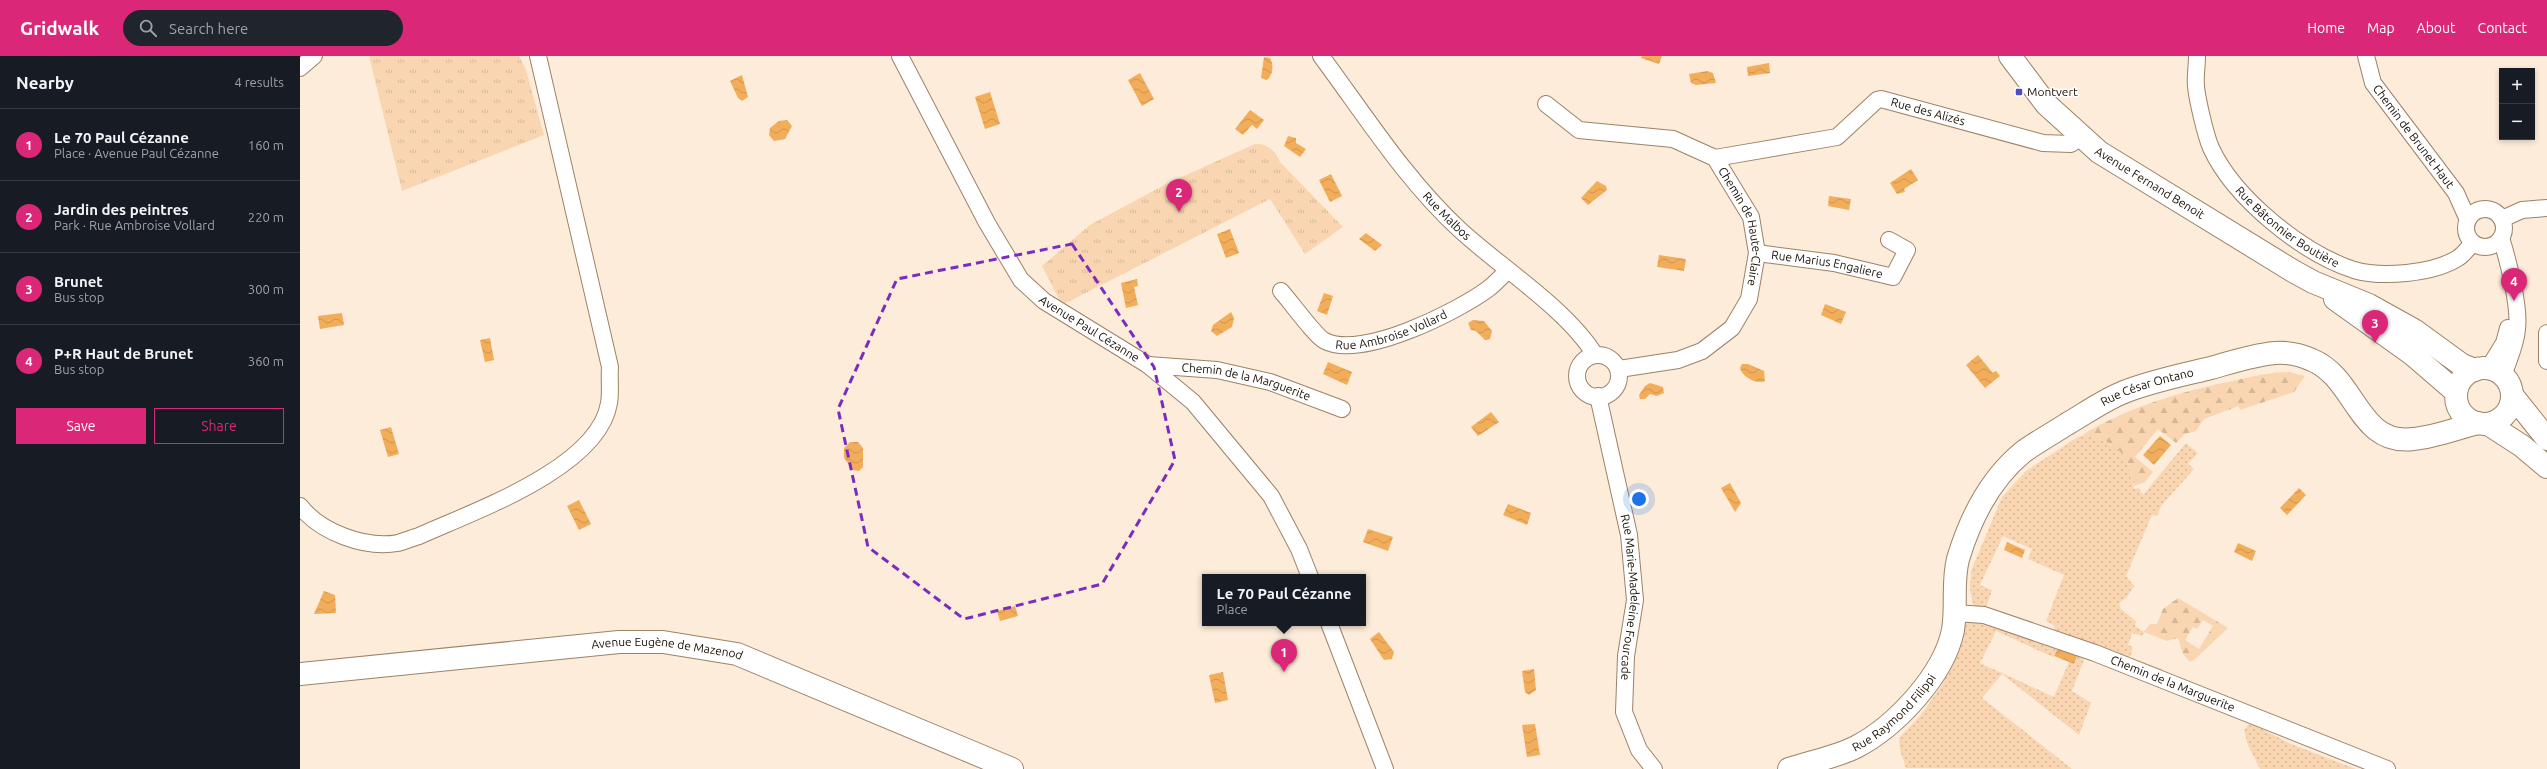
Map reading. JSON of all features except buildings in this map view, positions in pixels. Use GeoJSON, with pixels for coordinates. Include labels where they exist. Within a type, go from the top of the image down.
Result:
{"type":"FeatureCollection","features":[{"type":"Feature","properties":{"kind":"street"},"geometry":{"type":"LineString","coordinates":[[300,68],[314,56]]}},
{"type":"Feature","properties":{"kind":"street"},"geometry":{"type":"LineString","coordinates":[[300,506],[306,514],[332,532],[368,543],[397,543],[419,536],[549,476],[576,456],[598,430],[609,404],[610,367],[538,56]]}},
{"type":"Feature","properties":{"kind":"street","name":"Avenue Paul Cézanne"},"geometry":{"type":"LineString","coordinates":[[900,56],[987,223],[1021,280],[1044,300],[1148,365],[1193,402],[1271,496],[1299,549],[1309,574]]}},
{"type":"Feature","properties":{"kind":"street","name":"Rue Malbos"},"geometry":{"type":"LineString","coordinates":[[1321,56],[1389,151],[1430,201],[1460,230],[1560,316],[1589,344],[1595,355]]}},
{"type":"Feature","properties":{"kind":"street","name":"Avenue Fernand Benoit"},"geometry":{"type":"LineString","coordinates":[[2010,56],[2046,104],[2081,137],[2130,173],[2313,282],[2365,323],[2412,354],[2457,398]]}},
{"type":"Feature","properties":{"kind":"street","name":"Rue Bâtonnier Boutière"},"geometry":{"type":"LineString","coordinates":[[2197,56],[2196,87],[2211,148],[2233,185],[2261,214],[2296,238],[2329,259],[2354,270],[2380,274],[2401,274],[2441,265],[2458,258],[2480,245]]}},
{"type":"Feature","properties":{"kind":"street","name":"Chemin de Brunet Haut"},"geometry":{"type":"LineString","coordinates":[[2366,56],[2373,84],[2456,193],[2468,220]]}},
{"type":"Feature","properties":{"kind":"street","name":"Rue des Alizés"},"geometry":{"type":"LineString","coordinates":[[1715,158],[1837,137],[1877,100],[1881,99],[2043,143],[2070,144],[2081,137]]}},
{"type":"Feature","properties":{"kind":"street","name":"Chemin de Haute-Claire"},"geometry":{"type":"LineString","coordinates":[[1546,104],[1579,130],[1672,139],[1715,158],[1750,217],[1757,253],[1749,299],[1732,328],[1702,352],[1678,360],[1619,369]]}},
{"type":"Feature","properties":{"kind":"street","name":"Chemin de Brunet Haut"},"geometry":{"type":"LineString","coordinates":[[2456,193],[2483,209]]}},
{"type":"Feature","properties":{"kind":"street"},"geometry":{"type":"LineString","coordinates":[[2502,219],[2522,210],[2547,208]]}},
{"type":"Feature","properties":{"kind":"street"},"geometry":{"type":"LineString","coordinates":[[2480,245],[2498,243],[2501,238],[2504,229],[2502,219],[2493,210],[2483,209],[2474,212],[2468,220],[2466,232],[2508,272]]}},
{"type":"Feature","properties":{"kind":"street"},"geometry":{"type":"LineString","coordinates":[[2427,436],[2457,398],[2461,381],[2489,371],[2517,328],[2514,301],[2501,238]]}},
{"type":"Feature","properties":{"kind":"street","name":"Rue Marius Engaliere"},"geometry":{"type":"LineString","coordinates":[[1757,253],[1834,263],[1893,277],[1907,250],[1889,240]]}},
{"type":"Feature","properties":{"kind":"street","name":"Rue Ambroise Vollard"},"geometry":{"type":"LineString","coordinates":[[1281,291],[1325,341],[1343,345],[1370,342],[1411,330],[1435,320],[1489,288],[1508,270]]}},
{"type":"Feature","properties":{"kind":"street","name":"Avenue Fernand Benoit"},"geometry":{"type":"LineString","coordinates":[[2313,282],[2369,305],[2414,330],[2462,365],[2489,371]]}},
{"type":"Feature","properties":{"kind":"street"},"geometry":{"type":"LineString","coordinates":[[2547,333],[2547,361]]}},
{"type":"Feature","properties":{"kind":"street","name":"Rue César Ontano"},"geometry":{"type":"LineString","coordinates":[[1955,613],[1955,580],[1958,561],[1977,512],[1999,474],[2026,450],[2097,406],[2135,388],[2253,357],[2276,353],[2294,354],[2313,360],[2340,380],[2362,416],[2371,427],[2383,436],[2392,439],[2414,439],[2483,424]]}},
{"type":"Feature","properties":{"kind":"street"},"geometry":{"type":"LineString","coordinates":[[1595,355],[1612,360],[1619,369],[1620,376],[1615,388],[1605,396],[1592,396],[1582,388],[1578,377],[1580,365],[1589,357],[1595,355]]}},
{"type":"Feature","properties":{"kind":"street","name":"Chemin de la Marguerite"},"geometry":{"type":"LineString","coordinates":[[1148,365],[1217,370],[1263,380],[1301,392],[1342,409]]}},
{"type":"Feature","properties":{"kind":"street"},"geometry":{"type":"LineString","coordinates":[[2489,371],[2508,381],[2512,395],[2547,439]]}},
{"type":"Feature","properties":{"kind":"street"},"geometry":{"type":"LineString","coordinates":[[2483,424],[2496,422],[2508,411],[2512,395]]}},
{"type":"Feature","properties":{"kind":"street","name":"Rue Marie-Madeleine Fourcade"},"geometry":{"type":"LineString","coordinates":[[1598,396],[1629,536],[1635,600],[1626,656],[1624,712],[1639,750],[1654,769]]}},
{"type":"Feature","properties":{"kind":"street"},"geometry":{"type":"LineString","coordinates":[[2457,398],[2465,416],[2483,424],[2522,446],[2547,467]]}},
{"type":"Feature","properties":{"kind":"street","name":"Chemin de la Marguerite"},"geometry":{"type":"LineString","coordinates":[[1955,613],[1984,615],[2095,653],[2387,769]]}},
{"type":"Feature","properties":{"kind":"street","name":"Rue Raymond Filippi"},"geometry":{"type":"LineString","coordinates":[[1789,769],[1855,748],[1886,727],[1908,707],[1928,682],[1945,652],[1952,632],[1955,613]]}},
{"type":"Feature","properties":{"kind":"street"},"geometry":{"type":"LineString","coordinates":[[1329,626],[1385,769]]}},
{"type":"Feature","properties":{"kind":"street","name":"Avenue Eugène de Mazenod"},"geometry":{"type":"LineString","coordinates":[[300,674],[619,642],[663,642],[737,654],[788,674],[1012,769]]}},
{"type":"Feature","properties":{"kind":"street","name":"Avenue Eugène de Mazenod"},"geometry":{"type":"LineString","coordinates":[[300,689],[619,656],[663,656],[702,661],[754,676],[976,769]]}},
{"type":"Feature","properties":{"kind":"highlighted area"},"geometry":{"type":"Polygon","coordinates":[[[1072,244],[1154,367],[1175,460],[1102,584],[964,619],[868,547],[838,409],[897,279],[1072,244]]]}},
{"type":"Feature","properties":{"kind":"green space"},"geometry":{"type":"Polygon","coordinates":[[[369,56],[519,56],[526,70],[544,135],[402,191],[369,56]]]}},
{"type":"Feature","properties":{"kind":"green space"},"geometry":{"type":"Polygon","coordinates":[[[1255,144],[1270,148],[1276,154],[1280,162],[1343,227],[1305,254],[1270,199],[1062,305],[1042,266],[1090,225],[1168,183],[1255,144]]]}},
{"type":"Feature","properties":{"kind":"green space"},"geometry":{"type":"Polygon","coordinates":[[[2289,372],[2305,376],[2294,392],[2240,410],[2239,406],[2204,419],[2196,431],[2185,434],[2176,443],[2158,429],[2135,457],[2153,472],[2145,482],[2134,486],[2128,463],[2115,447],[2089,435],[2082,435],[2118,416],[2193,390],[2253,376],[2289,372]]]}},
{"type":"Feature","properties":{"kind":"green space"},"geometry":{"type":"Polygon","coordinates":[[[2087,434],[2109,443],[2121,452],[2126,458],[2129,466],[2134,489],[2139,488],[2143,495],[2186,443],[2198,453],[2188,464],[2194,469],[2161,506],[2157,516],[2152,515],[2126,576],[2134,586],[2127,597],[2119,603],[2121,609],[2136,621],[2135,626],[2144,632],[2142,636],[2132,633],[2128,645],[2133,647],[2130,657],[2162,669],[2161,671],[2053,632],[2055,626],[2046,621],[2064,575],[2028,559],[2032,549],[2003,536],[1980,585],[1992,590],[1985,610],[1973,605],[1970,589],[1971,571],[2002,497],[2026,471],[2078,437],[2087,434]]]}},
{"type":"Feature","properties":{"kind":"green space"},"geometry":{"type":"Polygon","coordinates":[[[2178,598],[2228,628],[2190,662],[2183,654],[2178,638],[2167,641],[2144,632],[2150,624],[2157,624],[2163,609],[2178,598]],[[2203,620],[2197,629],[2193,627],[2185,640],[2199,649],[2213,626],[2203,620]]]}},
{"type":"Feature","properties":{"kind":"green space"},"geometry":{"type":"Polygon","coordinates":[[[1968,620],[2059,646],[2053,657],[1996,631],[1980,663],[2054,697],[2069,662],[2074,664],[2077,656],[2084,660],[2072,691],[2091,703],[2079,735],[2002,674],[1982,698],[2072,769],[1906,768],[1900,750],[1899,738],[1921,715],[1942,685],[1968,620]]]}},
{"type":"Feature","properties":{"kind":"green space"},"geometry":{"type":"Polygon","coordinates":[[[2250,723],[2291,744],[2356,769],[2260,769],[2248,745],[2244,730],[2250,723]]]}},
{"type":"Feature","properties":{"kind":"water"},"geometry":{"type":"Polygon","coordinates":[[[1642,56],[1662,56],[1659,64],[1641,58],[1642,56]]]}},
{"type":"Feature","properties":{"kind":"water"},"geometry":{"type":"Polygon","coordinates":[[[1264,57],[1270,58],[1272,64],[1272,73],[1267,80],[1261,78],[1264,57]]]}},
{"type":"Feature","properties":{"kind":"water"},"geometry":{"type":"Polygon","coordinates":[[[1769,63],[1770,73],[1748,76],[1747,67],[1769,63]]]}},
{"type":"Feature","properties":{"kind":"water"},"geometry":{"type":"Polygon","coordinates":[[[1707,71],[1713,73],[1716,83],[1696,85],[1691,83],[1689,74],[1707,71]]]}},
{"type":"Feature","properties":{"kind":"water"},"geometry":{"type":"Polygon","coordinates":[[[1140,73],[1154,99],[1142,106],[1128,80],[1140,73]]]}},
{"type":"Feature","properties":{"kind":"water"},"geometry":{"type":"Polygon","coordinates":[[[742,75],[748,97],[742,101],[738,98],[730,81],[742,75]]]}},
{"type":"Feature","properties":{"kind":"water"},"geometry":{"type":"Polygon","coordinates":[[[990,92],[1000,124],[985,129],[975,97],[990,92]]]}},
{"type":"Feature","properties":{"kind":"water"},"geometry":{"type":"Polygon","coordinates":[[[1250,110],[1264,120],[1257,129],[1252,125],[1243,135],[1235,129],[1250,110]]]}},
{"type":"Feature","properties":{"kind":"water"},"geometry":{"type":"Polygon","coordinates":[[[787,120],[792,126],[785,139],[774,141],[769,135],[770,128],[779,121],[787,120]]]}},
{"type":"Feature","properties":{"kind":"water"},"geometry":{"type":"Polygon","coordinates":[[[1288,136],[1296,138],[1296,143],[1306,149],[1300,157],[1284,146],[1288,136]]]}},
{"type":"Feature","properties":{"kind":"water"},"geometry":{"type":"Polygon","coordinates":[[[1911,169],[1918,180],[1904,189],[1905,192],[1897,194],[1890,183],[1911,169]]]}},
{"type":"Feature","properties":{"kind":"water"},"geometry":{"type":"Polygon","coordinates":[[[1331,174],[1342,196],[1330,202],[1319,180],[1331,174]]]}},
{"type":"Feature","properties":{"kind":"water"},"geometry":{"type":"Polygon","coordinates":[[[1597,181],[1606,186],[1607,190],[1588,205],[1581,198],[1597,181]]]}},
{"type":"Feature","properties":{"kind":"water"},"geometry":{"type":"Polygon","coordinates":[[[1829,196],[1851,199],[1849,210],[1828,206],[1829,196]]]}},
{"type":"Feature","properties":{"kind":"water"},"geometry":{"type":"Polygon","coordinates":[[[1230,229],[1239,253],[1226,258],[1217,234],[1230,229]]]}},
{"type":"Feature","properties":{"kind":"water"},"geometry":{"type":"Polygon","coordinates":[[[1366,233],[1382,245],[1375,251],[1359,239],[1366,233]]]}},
{"type":"Feature","properties":{"kind":"water"},"geometry":{"type":"Polygon","coordinates":[[[1659,255],[1686,259],[1684,271],[1657,267],[1659,255]]]}},
{"type":"Feature","properties":{"kind":"water"},"geometry":{"type":"Polygon","coordinates":[[[1137,279],[1138,286],[1134,287],[1138,305],[1126,308],[1121,283],[1137,279]]]}},
{"type":"Feature","properties":{"kind":"water"},"geometry":{"type":"Polygon","coordinates":[[[1324,293],[1333,296],[1327,315],[1317,311],[1324,293]]]}},
{"type":"Feature","properties":{"kind":"water"},"geometry":{"type":"Polygon","coordinates":[[[1825,304],[1846,312],[1841,324],[1821,315],[1825,304]]]}},
{"type":"Feature","properties":{"kind":"water"},"geometry":{"type":"Polygon","coordinates":[[[1231,312],[1234,318],[1232,327],[1217,336],[1211,331],[1213,325],[1231,312]]]}},
{"type":"Feature","properties":{"kind":"water"},"geometry":{"type":"Polygon","coordinates":[[[342,313],[344,325],[320,329],[318,316],[342,313]]]}},
{"type":"Feature","properties":{"kind":"water"},"geometry":{"type":"Polygon","coordinates":[[[1473,320],[1484,321],[1492,331],[1490,339],[1485,340],[1476,331],[1471,330],[1468,323],[1473,320]]]}},
{"type":"Feature","properties":{"kind":"water"},"geometry":{"type":"Polygon","coordinates":[[[490,338],[494,360],[485,362],[480,340],[490,338]]]}},
{"type":"Feature","properties":{"kind":"water"},"geometry":{"type":"Polygon","coordinates":[[[1978,355],[1993,373],[1996,371],[2000,376],[1985,388],[1966,365],[1978,355]]]}},
{"type":"Feature","properties":{"kind":"water"},"geometry":{"type":"Polygon","coordinates":[[[1328,362],[1352,372],[1347,385],[1323,374],[1328,362]]]}},
{"type":"Feature","properties":{"kind":"water"},"geometry":{"type":"Polygon","coordinates":[[[1742,364],[1748,364],[1764,371],[1765,381],[1758,382],[1747,377],[1741,371],[1740,368],[1742,364]]]}},
{"type":"Feature","properties":{"kind":"water"},"geometry":{"type":"Polygon","coordinates":[[[1650,383],[1663,387],[1664,393],[1657,396],[1650,394],[1645,399],[1640,399],[1639,395],[1645,386],[1650,383]]]}},
{"type":"Feature","properties":{"kind":"water"},"geometry":{"type":"Polygon","coordinates":[[[1491,412],[1499,422],[1478,436],[1471,427],[1491,412]]]}},
{"type":"Feature","properties":{"kind":"water"},"geometry":{"type":"Polygon","coordinates":[[[391,427],[399,454],[388,457],[380,430],[391,427]]]}},
{"type":"Feature","properties":{"kind":"water"},"geometry":{"type":"Polygon","coordinates":[[[2160,436],[2171,445],[2154,465],[2143,455],[2160,436]]]}},
{"type":"Feature","properties":{"kind":"water"},"geometry":{"type":"Polygon","coordinates":[[[850,442],[858,442],[863,448],[863,467],[859,471],[853,470],[844,458],[844,448],[850,442]]]}},
{"type":"Feature","properties":{"kind":"water"},"geometry":{"type":"Polygon","coordinates":[[[1730,483],[1741,503],[1735,512],[1721,488],[1730,483]]]}},
{"type":"Feature","properties":{"kind":"water"},"geometry":{"type":"Polygon","coordinates":[[[2299,488],[2306,495],[2287,515],[2280,508],[2299,488]]]}},
{"type":"Feature","properties":{"kind":"water"},"geometry":{"type":"Polygon","coordinates":[[[579,500],[591,524],[579,530],[567,506],[579,500]]]}},
{"type":"Feature","properties":{"kind":"water"},"geometry":{"type":"Polygon","coordinates":[[[1508,504],[1531,513],[1527,525],[1503,515],[1508,504]]]}},
{"type":"Feature","properties":{"kind":"water"},"geometry":{"type":"Polygon","coordinates":[[[1368,529],[1393,537],[1388,551],[1363,542],[1368,529]]]}},
{"type":"Feature","properties":{"kind":"water"},"geometry":{"type":"Polygon","coordinates":[[[2007,542],[2025,550],[2022,558],[2004,550],[2007,542]]]}},
{"type":"Feature","properties":{"kind":"water"},"geometry":{"type":"Polygon","coordinates":[[[2238,543],[2256,551],[2252,561],[2234,552],[2238,543]]]}},
{"type":"Feature","properties":{"kind":"water"},"geometry":{"type":"Polygon","coordinates":[[[324,591],[335,595],[336,613],[314,614],[324,591]]]}},
{"type":"Feature","properties":{"kind":"water"},"geometry":{"type":"Polygon","coordinates":[[[1015,606],[1018,616],[1000,621],[997,611],[1015,606]]]}},
{"type":"Feature","properties":{"kind":"water"},"geometry":{"type":"Polygon","coordinates":[[[1379,632],[1394,652],[1392,659],[1384,660],[1370,639],[1379,632]]]}},
{"type":"Feature","properties":{"kind":"water"},"geometry":{"type":"Polygon","coordinates":[[[2058,648],[2077,656],[2074,664],[2054,656],[2058,648]]]}},
{"type":"Feature","properties":{"kind":"water"},"geometry":{"type":"Polygon","coordinates":[[[1534,669],[1536,690],[1529,695],[1525,692],[1522,671],[1534,669]]]}},
{"type":"Feature","properties":{"kind":"water"},"geometry":{"type":"Polygon","coordinates":[[[1223,672],[1228,700],[1215,703],[1209,675],[1223,672]]]}},
{"type":"Feature","properties":{"kind":"water"},"geometry":{"type":"Polygon","coordinates":[[[1535,724],[1540,755],[1527,757],[1522,725],[1535,724]]]}},
{"type":"Feature","properties":{"kind":"place","name":"Montvert"},"geometry":{"type":"Point","coordinates":[2019,92]}},
{"type":"Feature","properties":{"kind":"place","name":"Jardin des peintres"},"geometry":{"type":"Point","coordinates":[1179,212]}},
{"type":"Feature","properties":{"kind":"place","name":"P+R Haut de Brunet"},"geometry":{"type":"Point","coordinates":[2514,301]}},
{"type":"Feature","properties":{"kind":"place","name":"Brunet"},"geometry":{"type":"Point","coordinates":[2375,343]}},
{"type":"Feature","properties":{"kind":"place","name":"Le 70 Paul Cézanne"},"geometry":{"type":"Point","coordinates":[1284,672]}}]}
